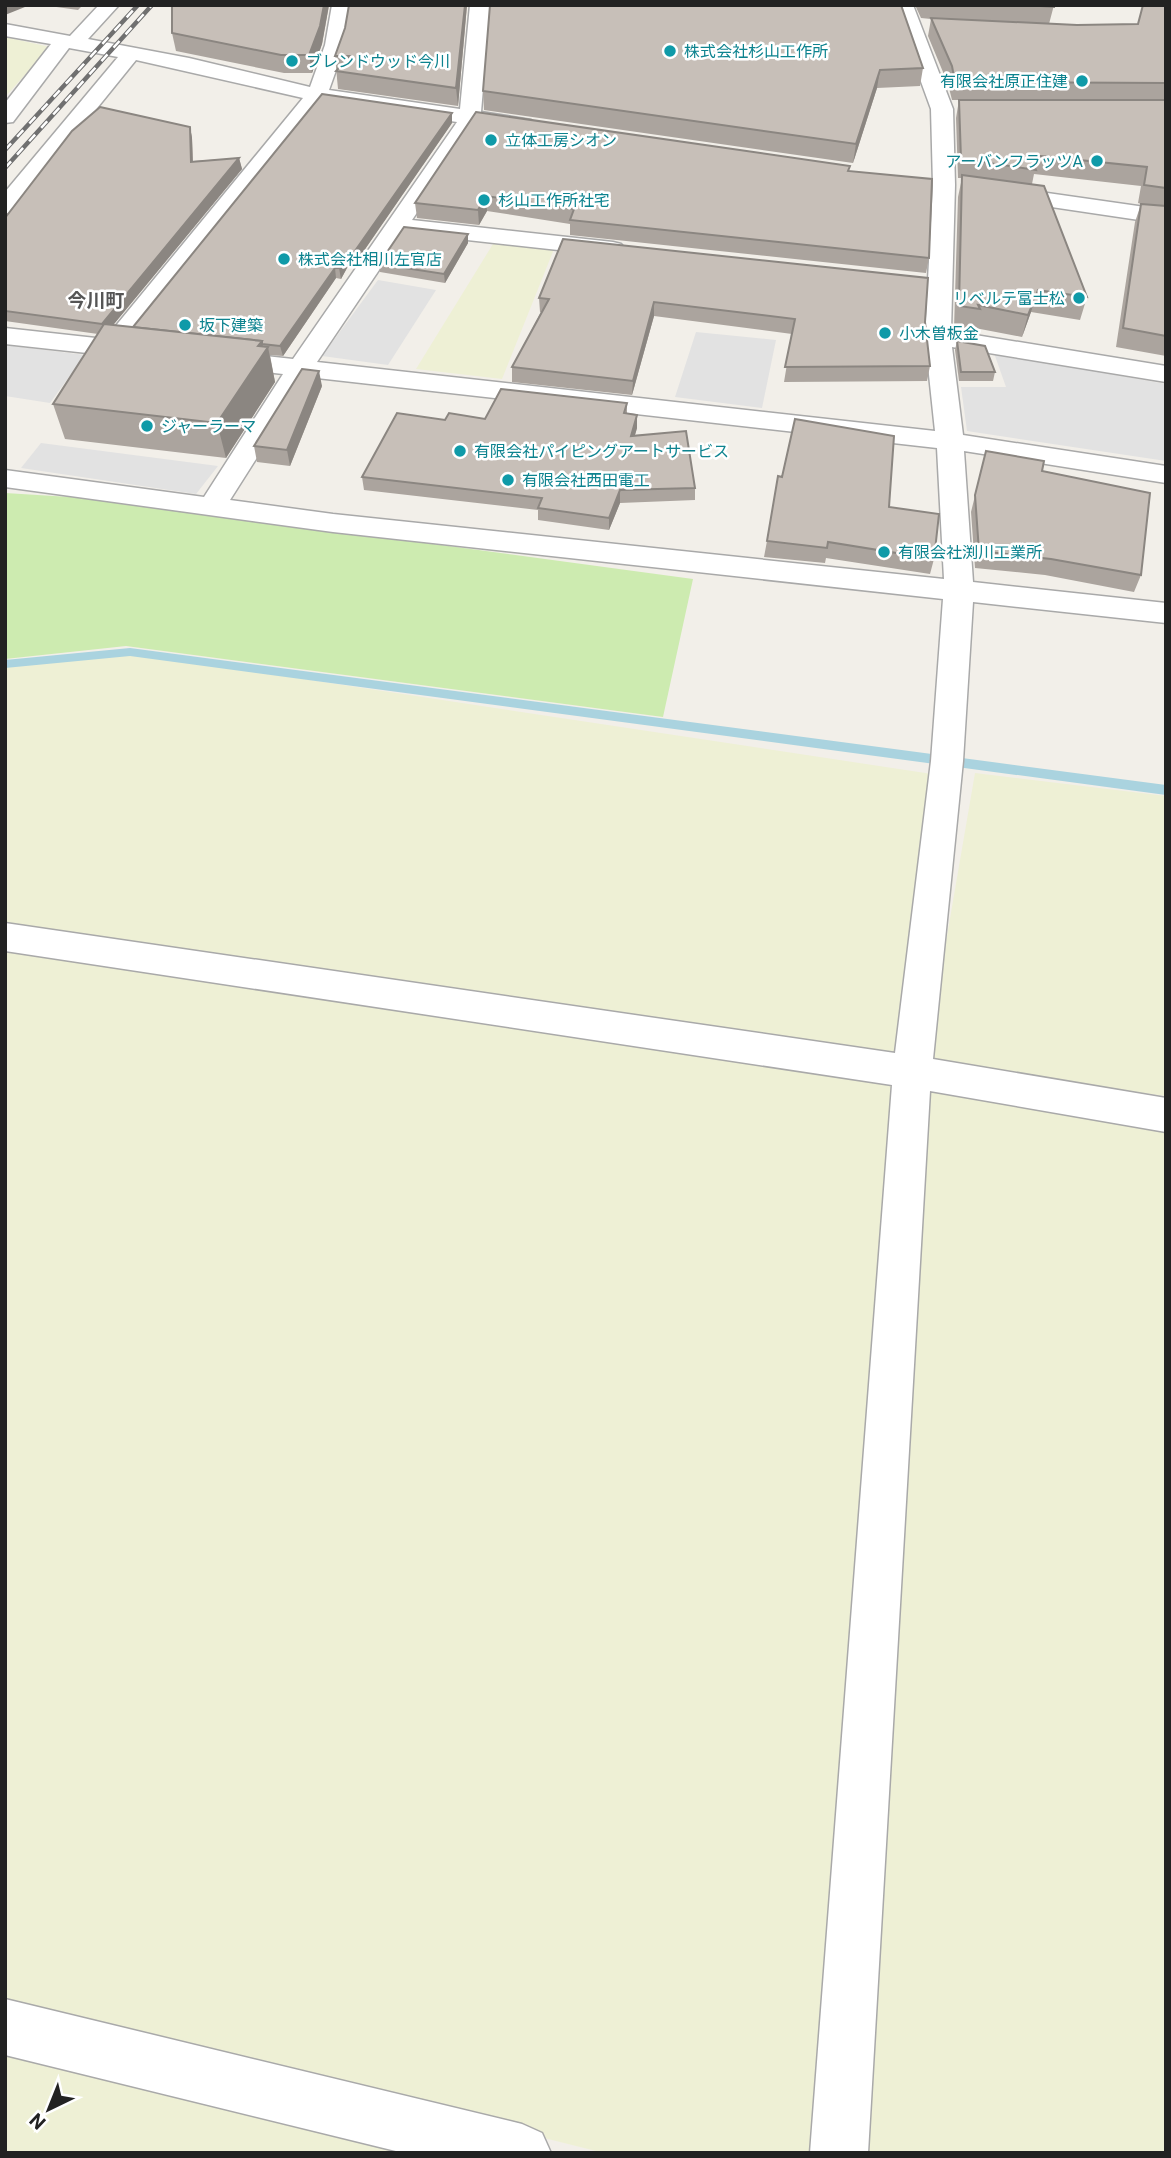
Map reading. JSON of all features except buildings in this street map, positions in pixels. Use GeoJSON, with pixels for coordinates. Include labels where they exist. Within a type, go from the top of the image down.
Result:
{"type":"FeatureCollection","features":[{"type":"Feature","properties":{"kind":"street"},"geometry":{"type":"LineString","coordinates":[[5,117],[69,42],[110,5]]}},
{"type":"Feature","properties":{"kind":"street"},"geometry":{"type":"LineString","coordinates":[[112,347],[317,95],[335,45],[342,5]]}},
{"type":"Feature","properties":{"kind":"street"},"geometry":{"type":"LineString","coordinates":[[212,506],[300,368],[470,118],[480,5]]}},
{"type":"Feature","properties":{"kind":"street"},"geometry":{"type":"LineString","coordinates":[[839,2153],[912,1072],[947,761],[960,592],[950,441],[939,337],[925,282],[931,183],[949,109],[914,20]]}},
{"type":"Feature","properties":{"kind":"street"},"geometry":{"type":"LineString","coordinates":[[5,30],[189,64],[317,95],[538,128]]}},
{"type":"Feature","properties":{"kind":"street"},"geometry":{"type":"LineString","coordinates":[[5,207],[131,54]]}},
{"type":"Feature","properties":{"kind":"street"},"geometry":{"type":"LineString","coordinates":[[931,183],[1166,217]]}},
{"type":"Feature","properties":{"kind":"street"},"geometry":{"type":"LineString","coordinates":[[397,225],[633,251]]}},
{"type":"Feature","properties":{"kind":"street"},"geometry":{"type":"LineString","coordinates":[[5,336],[165,353]]}},
{"type":"Feature","properties":{"kind":"street"},"geometry":{"type":"LineString","coordinates":[[939,337],[1166,374]]}},
{"type":"Feature","properties":{"kind":"street"},"geometry":{"type":"LineString","coordinates":[[192,356],[950,441],[1166,475]]}},
{"type":"Feature","properties":{"kind":"street"},"geometry":{"type":"LineString","coordinates":[[5,478],[333,523],[1166,613]]}},
{"type":"Feature","properties":{"kind":"street"},"geometry":{"type":"LineString","coordinates":[[5,937],[912,1072],[1166,1115]]}},
{"type":"Feature","properties":{"kind":"street"},"geometry":{"type":"LineString","coordinates":[[5,2028],[522,2153]]}},
{"type":"Feature","properties":{"kind":"green space"},"geometry":{"type":"Polygon","coordinates":[[[5,37],[50,47],[5,97],[5,37]]]}},
{"type":"Feature","properties":{"kind":"green space"},"geometry":{"type":"Polygon","coordinates":[[[493,244],[554,249],[502,379],[416,369],[493,244]]]}},
{"type":"Feature","properties":{"kind":"green space"},"geometry":{"type":"Polygon","coordinates":[[[5,493],[86,498],[693,579],[663,717],[126,646],[5,659],[5,493]]]}},
{"type":"Feature","properties":{"kind":"green space"},"geometry":{"type":"Polygon","coordinates":[[[125,652],[932,774],[903,1062],[5,929],[5,666],[125,652]]]}},
{"type":"Feature","properties":{"kind":"green space"},"geometry":{"type":"Polygon","coordinates":[[[975,773],[1166,796],[1166,1096],[925,1064],[975,773]]]}},
{"type":"Feature","properties":{"kind":"green space"},"geometry":{"type":"Polygon","coordinates":[[[5,946],[898,1081],[826,2153],[604,2153],[5,2004],[5,946]]]}},
{"type":"Feature","properties":{"kind":"green space"},"geometry":{"type":"Polygon","coordinates":[[[922,1084],[1166,1120],[1166,2153],[854,2153],[922,1084]]]}},
{"type":"Feature","properties":{"kind":"green space"},"geometry":{"type":"Polygon","coordinates":[[[5,2049],[422,2153],[5,2153],[5,2049]]]}},
{"type":"Feature","properties":{"kind":"shaded area"},"geometry":{"type":"Polygon","coordinates":[[[378,280],[436,290],[388,365],[322,356],[378,280]]]}},
{"type":"Feature","properties":{"kind":"shaded area"},"geometry":{"type":"Polygon","coordinates":[[[696,332],[776,340],[762,408],[675,397],[696,332]]]}},
{"type":"Feature","properties":{"kind":"shaded area"},"geometry":{"type":"Polygon","coordinates":[[[5,345],[85,355],[50,403],[5,396],[5,345]]]}},
{"type":"Feature","properties":{"kind":"shaded area"},"geometry":{"type":"Polygon","coordinates":[[[994,353],[1166,384],[1166,461],[967,431],[961,387],[1006,387],[994,353]]]}},
{"type":"Feature","properties":{"kind":"shaded area"},"geometry":{"type":"Polygon","coordinates":[[[41,443],[218,466],[196,494],[21,468],[41,443]]]}},
{"type":"Feature","properties":{"kind":"waterway"},"geometry":{"type":"LineString","coordinates":[[5,664],[130,652],[1166,790]]}},
{"type":"Feature","properties":{"kind":"railway"},"geometry":{"type":"LineString","coordinates":[[5,150],[138,5]]}},
{"type":"Feature","properties":{"kind":"railway"},"geometry":{"type":"LineString","coordinates":[[5,168],[152,5]]}},
{"type":"Feature","properties":{"kind":"place","name":"株式会社杉山工作所"},"geometry":{"type":"Point","coordinates":[670,51]}},
{"type":"Feature","properties":{"kind":"place","name":"ブレンドウッド今川"},"geometry":{"type":"Point","coordinates":[292,61]}},
{"type":"Feature","properties":{"kind":"place","name":"有限会社原正住建"},"geometry":{"type":"Point","coordinates":[1082,81]}},
{"type":"Feature","properties":{"kind":"place","name":"立体工房シオン"},"geometry":{"type":"Point","coordinates":[491,140]}},
{"type":"Feature","properties":{"kind":"place","name":"アーバンフラッツA"},"geometry":{"type":"Point","coordinates":[1097,161]}},
{"type":"Feature","properties":{"kind":"place","name":"杉山工作所社宅"},"geometry":{"type":"Point","coordinates":[484,200]}},
{"type":"Feature","properties":{"kind":"place","name":"株式会社相川左官店"},"geometry":{"type":"Point","coordinates":[284,259]}},
{"type":"Feature","properties":{"kind":"place","name":"リベルテ富士松"},"geometry":{"type":"Point","coordinates":[1079,298]}},
{"type":"Feature","properties":{"kind":"place","name":"坂下建築"},"geometry":{"type":"Point","coordinates":[185,325]}},
{"type":"Feature","properties":{"kind":"place","name":"小木曽板金"},"geometry":{"type":"Point","coordinates":[885,333]}},
{"type":"Feature","properties":{"kind":"place","name":"ジャーラーマ"},"geometry":{"type":"Point","coordinates":[147,426]}},
{"type":"Feature","properties":{"kind":"place","name":"有限会社パイピングアートサービス"},"geometry":{"type":"Point","coordinates":[460,451]}},
{"type":"Feature","properties":{"kind":"place","name":"有限会社西田電工"},"geometry":{"type":"Point","coordinates":[508,480]}},
{"type":"Feature","properties":{"kind":"place","name":"有限会社渕川工業所"},"geometry":{"type":"Point","coordinates":[884,552]}},
{"type":"Feature","properties":{"kind":"district","name":"今川町"},"geometry":{"type":"Point","coordinates":[96,300]}}]}
